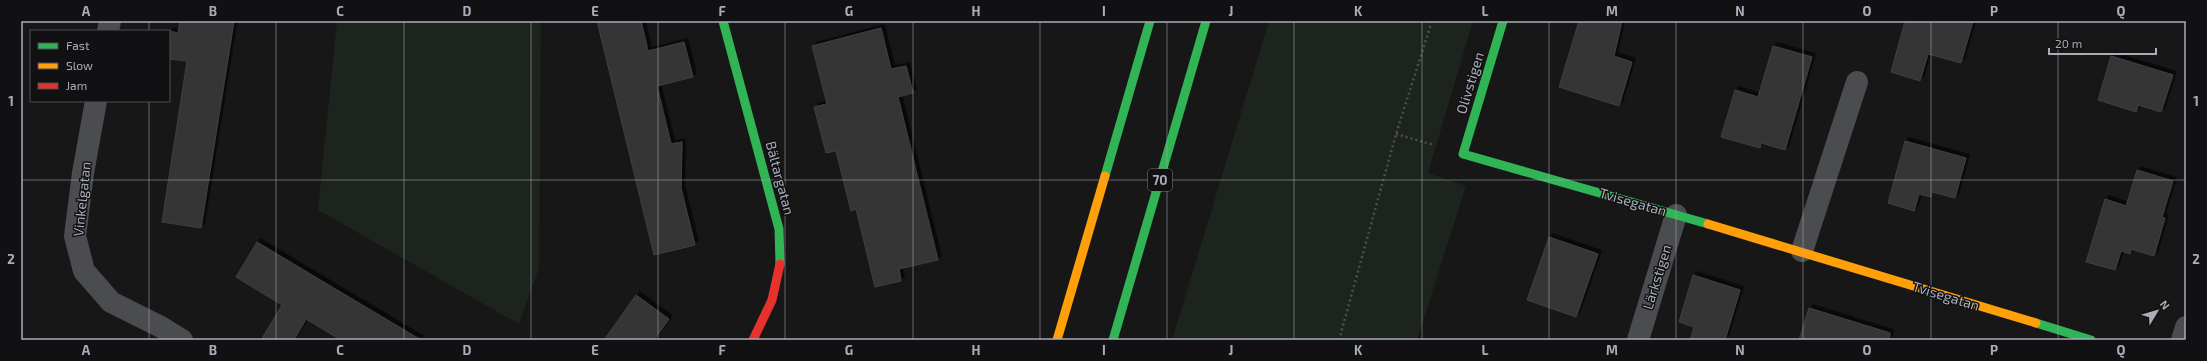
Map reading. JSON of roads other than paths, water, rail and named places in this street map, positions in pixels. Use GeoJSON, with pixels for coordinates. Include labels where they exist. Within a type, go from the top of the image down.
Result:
{"type":"FeatureCollection","features":[{"type":"Feature","properties":{"kind":"main road","name":"Bältargatan"},"geometry":{"type":"LineString","coordinates":[[723,21],[779,229],[782,251],[777,285],[769,310],[753,340]]}},
{"type":"Feature","properties":{"kind":"main road"},"geometry":{"type":"LineString","coordinates":[[1057,340],[1150,21]]}},
{"type":"Feature","properties":{"kind":"main road","name":"70"},"geometry":{"type":"LineString","coordinates":[[1113,340],[1206,21]]}},
{"type":"Feature","properties":{"kind":"main road","name":"Olivstigen"},"geometry":{"type":"LineString","coordinates":[[1463,154],[1503,21]]}},
{"type":"Feature","properties":{"kind":"main road","name":"Tvisegatan"},"geometry":{"type":"LineString","coordinates":[[1463,154],[1802,251],[2091,340]]}},
{"type":"Feature","properties":{"kind":"street"},"geometry":{"type":"LineString","coordinates":[[1802,251],[1857,82]]}},
{"type":"Feature","properties":{"kind":"street","name":"Vinkelgatan"},"geometry":{"type":"LineString","coordinates":[[96,102],[83,173],[75,236],[84,271],[111,302],[161,327],[182,340]]}},
{"type":"Feature","properties":{"kind":"street","name":"Lärkstigen"},"geometry":{"type":"LineString","coordinates":[[1638,340],[1676,215]]}},
{"type":"Feature","properties":{"kind":"street"},"geometry":{"type":"LineString","coordinates":[[2182,340],[2186,327]]}}]}
